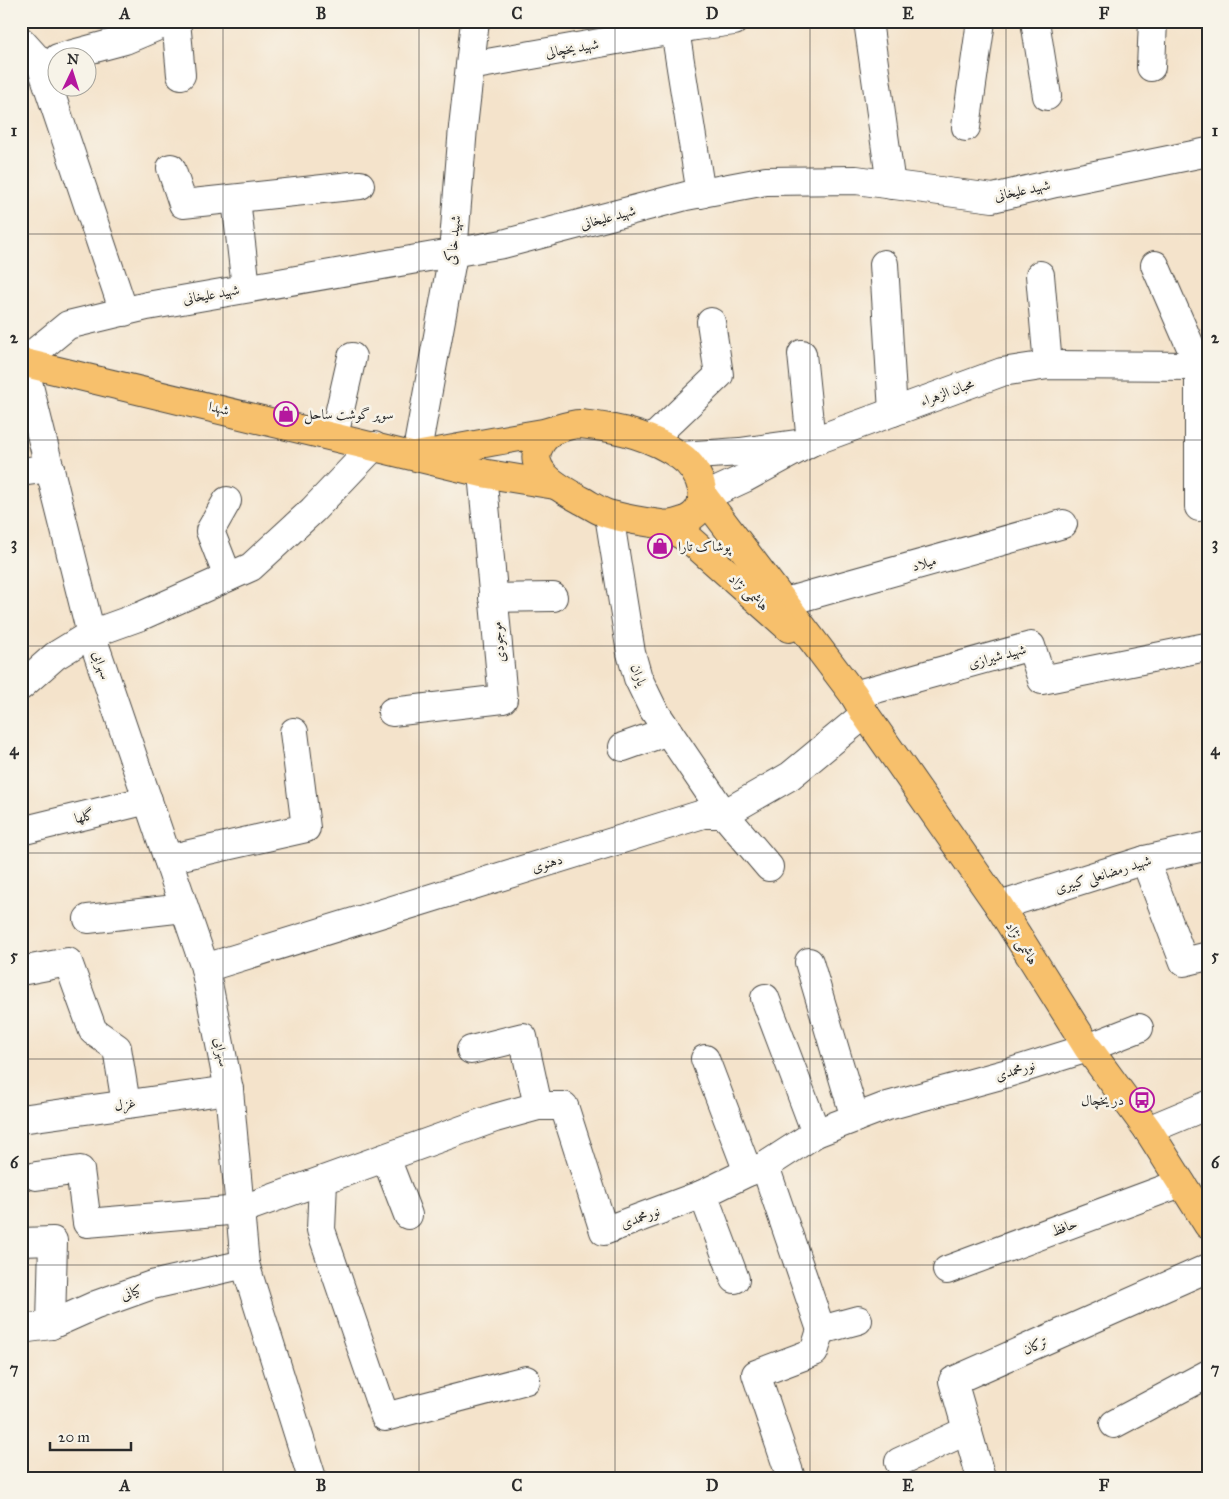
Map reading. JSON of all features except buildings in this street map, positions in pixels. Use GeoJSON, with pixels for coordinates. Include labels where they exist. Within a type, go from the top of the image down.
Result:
{"type":"FeatureCollection","features":[{"type":"Feature","properties":{"kind":"main road","name":"شهدا"},"geometry":{"type":"LineString","coordinates":[[22,362],[482,473],[555,485]]}},
{"type":"Feature","properties":{"kind":"main road","name":"شهدا"},"geometry":{"type":"LineString","coordinates":[[416,456],[551,431],[577,424],[609,428],[652,440],[681,456]]}},
{"type":"Feature","properties":{"kind":"main road"},"geometry":{"type":"LineString","coordinates":[[551,431],[540,443],[537,453],[537,460],[545,476],[555,485],[609,515],[663,525],[679,523],[692,517],[700,509],[704,497]]}},
{"type":"Feature","properties":{"kind":"main road","name":"هاشمی نژاد"},"geometry":{"type":"LineString","coordinates":[[681,456],[699,477],[704,497],[785,602],[860,705],[999,906],[1088,1048],[1148,1130],[1208,1225]]}},
{"type":"Feature","properties":{"kind":"main road","name":"هاشمی نژاد"},"geometry":{"type":"LineString","coordinates":[[663,525],[689,539],[831,665]]}},
{"type":"Feature","properties":{"kind":"street"},"geometry":{"type":"LineString","coordinates":[[77,48],[119,30],[170,21]]}},
{"type":"Feature","properties":{"kind":"street"},"geometry":{"type":"LineString","coordinates":[[176,21],[181,74]]}},
{"type":"Feature","properties":{"kind":"street","name":"شهید خاکی"},"geometry":{"type":"LineString","coordinates":[[416,456],[453,254],[475,21]]}},
{"type":"Feature","properties":{"kind":"street","name":"شهید یخچالی"},"geometry":{"type":"LineString","coordinates":[[470,66],[734,21]]}},
{"type":"Feature","properties":{"kind":"street"},"geometry":{"type":"LineString","coordinates":[[868,21],[891,185]]}},
{"type":"Feature","properties":{"kind":"street"},"geometry":{"type":"LineString","coordinates":[[966,127],[982,21]]}},
{"type":"Feature","properties":{"kind":"street"},"geometry":{"type":"LineString","coordinates":[[1035,21],[1047,96]]}},
{"type":"Feature","properties":{"kind":"street"},"geometry":{"type":"LineString","coordinates":[[1151,67],[1153,21]]}},
{"type":"Feature","properties":{"kind":"street"},"geometry":{"type":"LineString","coordinates":[[675,30],[700,194]]}},
{"type":"Feature","properties":{"kind":"street"},"geometry":{"type":"LineString","coordinates":[[21,41],[48,57]]}},
{"type":"Feature","properties":{"kind":"street"},"geometry":{"type":"LineString","coordinates":[[63,98],[124,312]]}},
{"type":"Feature","properties":{"kind":"street","name":"شهید علیخانی"},"geometry":{"type":"LineString","coordinates":[[22,362],[68,325],[246,288],[504,244],[700,194],[766,180],[856,180],[992,198],[1208,152]]}},
{"type":"Feature","properties":{"kind":"street"},"geometry":{"type":"LineString","coordinates":[[170,168],[183,204],[360,185]]}},
{"type":"Feature","properties":{"kind":"street"},"geometry":{"type":"LineString","coordinates":[[236,199],[246,288]]}},
{"type":"Feature","properties":{"kind":"street"},"geometry":{"type":"LineString","coordinates":[[884,264],[892,412]]}},
{"type":"Feature","properties":{"kind":"street"},"geometry":{"type":"LineString","coordinates":[[1155,265],[1203,366],[1199,507]]}},
{"type":"Feature","properties":{"kind":"street"},"geometry":{"type":"LineString","coordinates":[[1040,275],[1048,365]]}},
{"type":"Feature","properties":{"kind":"street"},"geometry":{"type":"LineString","coordinates":[[652,440],[719,375],[710,322]]}},
{"type":"Feature","properties":{"kind":"street"},"geometry":{"type":"LineString","coordinates":[[681,456],[740,452],[811,442],[802,354]]}},
{"type":"Feature","properties":{"kind":"street"},"geometry":{"type":"LineString","coordinates":[[334,436],[352,357]]}},
{"type":"Feature","properties":{"kind":"street","name":"سهرابی"},"geometry":{"type":"LineString","coordinates":[[22,362],[91,634],[205,968],[230,1090],[245,1264],[312,1478]]}},
{"type":"Feature","properties":{"kind":"street","name":"محبان الزهراء"},"geometry":{"type":"LineString","coordinates":[[704,497],[745,478],[811,442],[1002,372],[1048,365],[1203,366]]}},
{"type":"Feature","properties":{"kind":"street","name":"سهرابی"},"geometry":{"type":"LineString","coordinates":[[21,686],[55,656],[91,634],[141,616],[251,567],[313,510],[374,446]]}},
{"type":"Feature","properties":{"kind":"street"},"geometry":{"type":"LineString","coordinates":[[21,472],[50,468]]}},
{"type":"Feature","properties":{"kind":"street","name":"موجودی"},"geometry":{"type":"LineString","coordinates":[[392,712],[504,700],[482,473]]}},
{"type":"Feature","properties":{"kind":"street"},"geometry":{"type":"LineString","coordinates":[[227,501],[210,531],[228,577]]}},
{"type":"Feature","properties":{"kind":"street","name":"یاران"},"geometry":{"type":"LineString","coordinates":[[609,515],[633,662],[638,678],[653,709],[724,814],[769,868]]}},
{"type":"Feature","properties":{"kind":"street","name":"میلاد"},"geometry":{"type":"LineString","coordinates":[[785,602],[1063,524]]}},
{"type":"Feature","properties":{"kind":"street"},"geometry":{"type":"LineString","coordinates":[[493,598],[553,596]]}},
{"type":"Feature","properties":{"kind":"street","name":"شهید شیرازی"},"geometry":{"type":"LineString","coordinates":[[860,705],[1032,646],[1042,680],[1206,647]]}},
{"type":"Feature","properties":{"kind":"street","name":"دهنوی"},"geometry":{"type":"LineString","coordinates":[[205,968],[703,814],[724,814],[790,776],[860,705]]}},
{"type":"Feature","properties":{"kind":"street"},"geometry":{"type":"LineString","coordinates":[[623,747],[668,731]]}},
{"type":"Feature","properties":{"kind":"street"},"geometry":{"type":"LineString","coordinates":[[168,859],[306,828],[294,732]]}},
{"type":"Feature","properties":{"kind":"street","name":"گلها"},"geometry":{"type":"LineString","coordinates":[[21,831],[148,800]]}},
{"type":"Feature","properties":{"kind":"street","name":"شهید رمضانعلی کبیری"},"geometry":{"type":"LineString","coordinates":[[999,906],[1145,860],[1208,846]]}},
{"type":"Feature","properties":{"kind":"street"},"geometry":{"type":"LineString","coordinates":[[1145,860],[1184,962],[1208,956]]}},
{"type":"Feature","properties":{"kind":"street"},"geometry":{"type":"LineString","coordinates":[[88,919],[184,908]]}},
{"type":"Feature","properties":{"kind":"street"},"geometry":{"type":"LineString","coordinates":[[21,967],[26,970],[68,962],[94,1031],[117,1048],[126,1104]]}},
{"type":"Feature","properties":{"kind":"street"},"geometry":{"type":"LineString","coordinates":[[808,962],[855,1118]]}},
{"type":"Feature","properties":{"kind":"street"},"geometry":{"type":"LineString","coordinates":[[765,998],[816,1132]]}},
{"type":"Feature","properties":{"kind":"street","name":"نورمحمدی"},"geometry":{"type":"LineString","coordinates":[[36,1176],[80,1170],[87,1223],[240,1210],[495,1118],[538,1106],[564,1106],[604,1231],[703,1194],[756,1169],[816,1132],[884,1107],[1008,1073],[1088,1048],[1139,1028]]}},
{"type":"Feature","properties":{"kind":"street"},"geometry":{"type":"LineString","coordinates":[[471,1050],[523,1037],[538,1106]]}},
{"type":"Feature","properties":{"kind":"street"},"geometry":{"type":"LineString","coordinates":[[705,1059],[756,1169],[821,1330],[814,1352],[756,1374],[791,1478]]}},
{"type":"Feature","properties":{"kind":"street","name":"غزل"},"geometry":{"type":"LineString","coordinates":[[21,1119],[230,1090]]}},
{"type":"Feature","properties":{"kind":"street"},"geometry":{"type":"LineString","coordinates":[[1148,1130],[1208,1105]]}},
{"type":"Feature","properties":{"kind":"street"},"geometry":{"type":"LineString","coordinates":[[386,1158],[408,1215]]}},
{"type":"Feature","properties":{"kind":"street"},"geometry":{"type":"LineString","coordinates":[[323,1181],[321,1230],[385,1417],[526,1380]]}},
{"type":"Feature","properties":{"kind":"street","name":"حافظ"},"geometry":{"type":"LineString","coordinates":[[947,1270],[1181,1183]]}},
{"type":"Feature","properties":{"kind":"street"},"geometry":{"type":"LineString","coordinates":[[703,1194],[736,1280]]}},
{"type":"Feature","properties":{"kind":"street"},"geometry":{"type":"LineString","coordinates":[[21,1242],[53,1241],[51,1325]]}},
{"type":"Feature","properties":{"kind":"street","name":"کیانی"},"geometry":{"type":"LineString","coordinates":[[21,1329],[51,1325],[96,1305],[152,1285],[245,1264]]}},
{"type":"Feature","properties":{"kind":"street","name":"ترکان"},"geometry":{"type":"LineString","coordinates":[[981,1478],[954,1381],[1208,1268]]}},
{"type":"Feature","properties":{"kind":"street"},"geometry":{"type":"LineString","coordinates":[[821,1330],[858,1320]]}},
{"type":"Feature","properties":{"kind":"street"},"geometry":{"type":"LineString","coordinates":[[1114,1424],[1208,1374]]}},
{"type":"Feature","properties":{"kind":"street"},"geometry":{"type":"LineString","coordinates":[[899,1462],[968,1430]]}},
{"type":"Feature","properties":{"kind":"place","name":"سوپر گوشت ساحل"},"geometry":{"type":"Point","coordinates":[286,414]}},
{"type":"Feature","properties":{"kind":"place","name":"پوشاک تارا"},"geometry":{"type":"Point","coordinates":[660,546]}},
{"type":"Feature","properties":{"kind":"place","name":"در یخچال"},"geometry":{"type":"Point","coordinates":[1142,1100]}}]}
